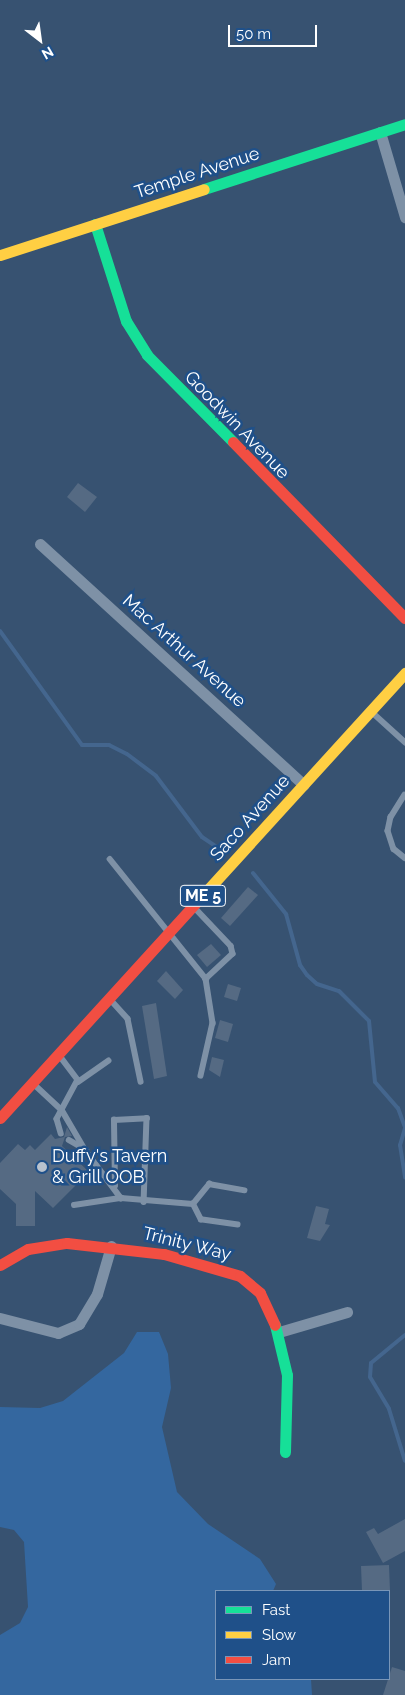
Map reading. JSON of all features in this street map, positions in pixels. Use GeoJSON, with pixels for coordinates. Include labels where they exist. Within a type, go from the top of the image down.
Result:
{"type":"FeatureCollection","features":[{"type":"Feature","properties":{"kind":"street","name":"Temple Avenue"},"geometry":{"type":"LineString","coordinates":[[0,255],[405,124]]}},
{"type":"Feature","properties":{"kind":"street"},"geometry":{"type":"LineString","coordinates":[[380,132],[405,217]]}},
{"type":"Feature","properties":{"kind":"street","name":"Goodwin Avenue"},"geometry":{"type":"LineString","coordinates":[[95,224],[126,322],[157,367],[405,618]]}},
{"type":"Feature","properties":{"kind":"street","name":"Mac Arthur Avenue"},"geometry":{"type":"LineString","coordinates":[[40,544],[304,785]]}},
{"type":"Feature","properties":{"kind":"street","name":"Saco Avenue"},"geometry":{"type":"LineString","coordinates":[[0,1118],[405,673]]}},
{"type":"Feature","properties":{"kind":"street","name":"Trinity Way"},"geometry":{"type":"LineString","coordinates":[[0,1265],[44,1246],[111,1246],[164,1254],[230,1270],[260,1293],[279,1332],[287,1375],[285,1452]]}},
{"type":"Feature","properties":{"kind":"street"},"geometry":{"type":"LineString","coordinates":[[0,1318],[58,1333],[79,1324],[97,1294],[111,1246]]}},
{"type":"Feature","properties":{"kind":"street"},"geometry":{"type":"LineString","coordinates":[[279,1332],[348,1312]]}},
{"type":"Feature","properties":{"kind":"lane"},"geometry":{"type":"LineString","coordinates":[[371,711],[405,742]]}},
{"type":"Feature","properties":{"kind":"lane"},"geometry":{"type":"LineString","coordinates":[[405,795],[391,817],[388,831],[394,849],[405,858]]}},
{"type":"Feature","properties":{"kind":"lane"},"geometry":{"type":"LineString","coordinates":[[110,859],[171,931],[206,979],[213,1023],[201,1076]]}},
{"type":"Feature","properties":{"kind":"lane"},"geometry":{"type":"LineString","coordinates":[[194,906],[233,950],[232,958],[206,979]]}},
{"type":"Feature","properties":{"kind":"lane"},"geometry":{"type":"LineString","coordinates":[[110,998],[128,1018],[141,1082]]}},
{"type":"Feature","properties":{"kind":"lane"},"geometry":{"type":"LineString","coordinates":[[58,1055],[78,1074],[78,1082]]}},
{"type":"Feature","properties":{"kind":"lane"},"geometry":{"type":"LineString","coordinates":[[61,1133],[56,1122],[78,1082],[108,1061]]}},
{"type":"Feature","properties":{"kind":"lane"},"geometry":{"type":"LineString","coordinates":[[32,1082],[62,1110],[86,1150],[115,1186],[121,1198]]}},
{"type":"Feature","properties":{"kind":"lane"},"geometry":{"type":"LineString","coordinates":[[115,1186],[114,1120],[147,1118],[144,1202]]}},
{"type":"Feature","properties":{"kind":"lane"},"geometry":{"type":"LineString","coordinates":[[69,1140],[86,1150]]}},
{"type":"Feature","properties":{"kind":"lane"},"geometry":{"type":"LineString","coordinates":[[193,1204],[209,1184],[244,1190]]}},
{"type":"Feature","properties":{"kind":"lane"},"geometry":{"type":"LineString","coordinates":[[74,1205],[121,1198],[144,1202],[193,1204]]}},
{"type":"Feature","properties":{"kind":"lane"},"geometry":{"type":"LineString","coordinates":[[193,1204],[201,1220],[238,1225]]}},
{"type":"Feature","properties":{"kind":"shaded area"},"geometry":{"type":"Polygon","coordinates":[[[137,1332],[159,1332],[168,1354],[171,1388],[162,1427],[177,1492],[208,1524],[260,1559],[276,1584],[273,1590],[215,1590],[215,1680],[311,1680],[312,1695],[0,1695],[0,1635],[20,1623],[28,1607],[24,1542],[14,1530],[0,1527],[0,1407],[40,1408],[63,1401],[124,1353],[137,1332]]]}},
{"type":"Feature","properties":{"kind":"building"},"geometry":{"type":"Polygon","coordinates":[[[78,483],[97,497],[85,512],[67,497],[78,483]]]}},
{"type":"Feature","properties":{"kind":"building"},"geometry":{"type":"Polygon","coordinates":[[[248,887],[258,895],[230,926],[221,918],[248,887]]]}},
{"type":"Feature","properties":{"kind":"building"},"geometry":{"type":"Polygon","coordinates":[[[211,944],[221,955],[207,967],[197,955],[211,944]]]}},
{"type":"Feature","properties":{"kind":"building"},"geometry":{"type":"Polygon","coordinates":[[[166,971],[183,990],[175,999],[157,981],[166,971]]]}},
{"type":"Feature","properties":{"kind":"building"},"geometry":{"type":"Polygon","coordinates":[[[228,984],[241,988],[237,1001],[224,997],[228,984]]]}},
{"type":"Feature","properties":{"kind":"building"},"geometry":{"type":"Polygon","coordinates":[[[156,1003],[167,1076],[154,1079],[142,1006],[156,1003]]]}},
{"type":"Feature","properties":{"kind":"building"},"geometry":{"type":"Polygon","coordinates":[[[220,1020],[233,1024],[228,1042],[215,1038],[220,1020]]]}},
{"type":"Feature","properties":{"kind":"building"},"geometry":{"type":"Polygon","coordinates":[[[212,1057],[224,1060],[220,1077],[209,1070],[212,1057]]]}},
{"type":"Feature","properties":{"kind":"building","name":"Duffy's Tavern & Grill OOB"},"geometry":{"type":"Polygon","coordinates":[[[67,1127],[72,1136],[65,1137],[62,1146],[89,1172],[53,1208],[35,1191],[35,1226],[16,1226],[16,1204],[0,1189],[0,1163],[18,1144],[25,1150],[30,1145],[35,1150],[51,1134],[55,1139],[64,1137],[67,1127]]]}},
{"type":"Feature","properties":{"kind":"building"},"geometry":{"type":"Polygon","coordinates":[[[316,1206],[329,1209],[325,1224],[330,1225],[320,1241],[307,1238],[316,1206]]]}},
{"type":"Feature","properties":{"kind":"building"},"geometry":{"type":"Polygon","coordinates":[[[405,1519],[405,1551],[383,1563],[366,1532],[374,1528],[378,1534],[405,1519]]]}},
{"type":"Feature","properties":{"kind":"building"},"geometry":{"type":"Polygon","coordinates":[[[389,1565],[390,1590],[362,1590],[361,1566],[389,1565]]]}},
{"type":"Feature","properties":{"kind":"building"},"geometry":{"type":"Polygon","coordinates":[[[392,1667],[405,1671],[405,1695],[383,1695],[388,1680],[390,1680],[392,1667]]]}},
{"type":"Feature","properties":{"kind":"waterway"},"geometry":{"type":"LineString","coordinates":[[0,631],[82,745],[109,745],[127,754],[156,776],[202,837],[221,850]]}},
{"type":"Feature","properties":{"kind":"waterway"},"geometry":{"type":"LineString","coordinates":[[253,873],[286,914],[300,965],[307,975],[317,984],[339,991],[369,1021],[375,1082],[398,1108],[405,1127]]}},
{"type":"Feature","properties":{"kind":"waterway"},"geometry":{"type":"LineString","coordinates":[[405,1128],[400,1145],[405,1178]]}},
{"type":"Feature","properties":{"kind":"waterway"},"geometry":{"type":"LineString","coordinates":[[405,1335],[371,1363],[370,1377],[389,1409],[405,1461]]}},
{"type":"Feature","properties":{"kind":"traffic: fast"},"geometry":{"type":"LineString","coordinates":[[204,189],[405,124]]}},
{"type":"Feature","properties":{"kind":"traffic: fast"},"geometry":{"type":"LineString","coordinates":[[95,224],[126,321],[147,355],[233,442]]}},
{"type":"Feature","properties":{"kind":"traffic: fast"},"geometry":{"type":"LineString","coordinates":[[275,1325],[287,1375],[285,1452]]}},
{"type":"Feature","properties":{"kind":"traffic: slow"},"geometry":{"type":"LineString","coordinates":[[0,255],[204,189]]}},
{"type":"Feature","properties":{"kind":"traffic: slow"},"geometry":{"type":"LineString","coordinates":[[202,896],[405,673]]}},
{"type":"Feature","properties":{"kind":"traffic: jam"},"geometry":{"type":"LineString","coordinates":[[233,442],[405,618]]}},
{"type":"Feature","properties":{"kind":"traffic: jam"},"geometry":{"type":"LineString","coordinates":[[0,1118],[202,896]]}},
{"type":"Feature","properties":{"kind":"traffic: jam"},"geometry":{"type":"LineString","coordinates":[[0,1265],[28,1249],[67,1243],[164,1254],[240,1276],[260,1293],[275,1325]]}},
{"type":"Feature","properties":{"kind":"place","name":"Duffy's Tavern & Grill OOB"},"geometry":{"type":"Point","coordinates":[42,1167]}}]}
